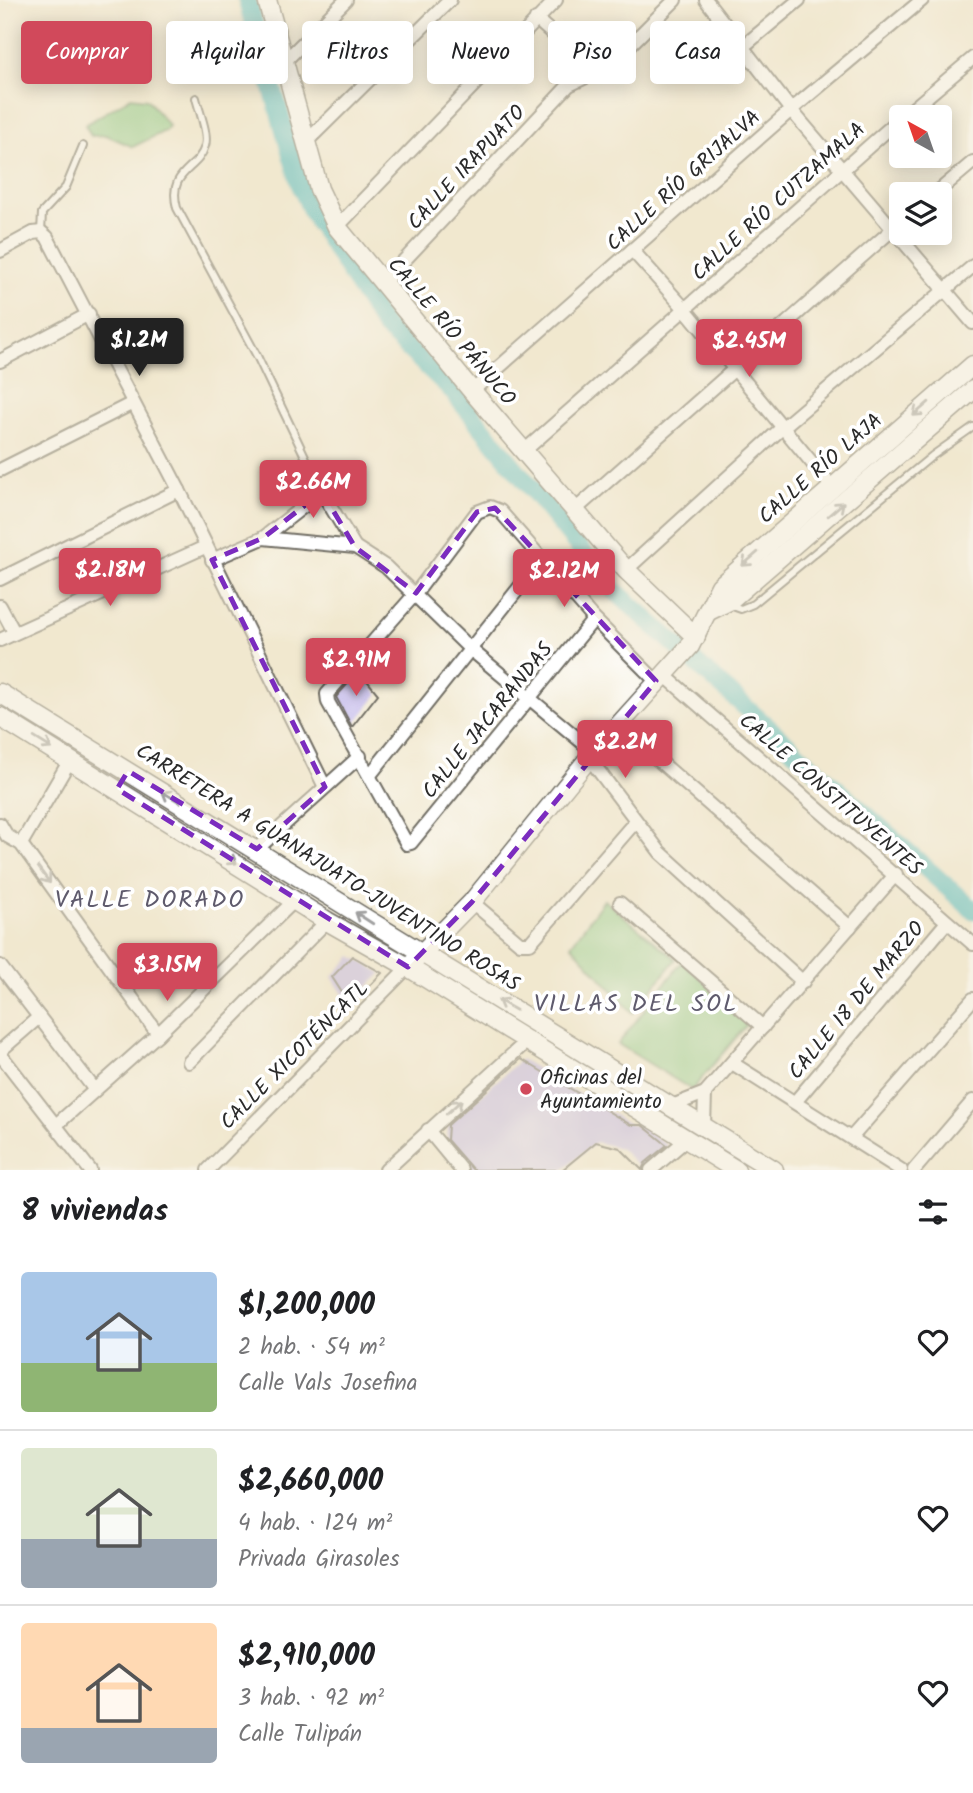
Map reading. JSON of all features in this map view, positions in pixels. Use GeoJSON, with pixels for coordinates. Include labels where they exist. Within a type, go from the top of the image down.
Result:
{"type":"FeatureCollection","features":[{"type":"Feature","properties":{"kind":"street","name":"CALLE RÍO PÁNUCO"},"geometry":{"type":"LineString","coordinates":[[267,0],[273,21]]}},
{"type":"Feature","properties":{"kind":"street"},"geometry":{"type":"LineString","coordinates":[[288,58],[346,0]]}},
{"type":"Feature","properties":{"kind":"street"},"geometry":{"type":"LineString","coordinates":[[306,142],[450,0]]}},
{"type":"Feature","properties":{"kind":"street"},"geometry":{"type":"LineString","coordinates":[[337,227],[556,0]]}},
{"type":"Feature","properties":{"kind":"street","name":"CALLE IRAPUATO"},"geometry":{"type":"LineString","coordinates":[[636,39],[674,0]]}},
{"type":"Feature","properties":{"kind":"street"},"geometry":{"type":"LineString","coordinates":[[706,0],[723,21]]}},
{"type":"Feature","properties":{"kind":"street"},"geometry":{"type":"LineString","coordinates":[[745,45],[799,0]]}},
{"type":"Feature","properties":{"kind":"street","name":"CALLE RÍO GRIJALVA"},"geometry":{"type":"LineString","coordinates":[[472,391],[791,110],[922,0]]}},
{"type":"Feature","properties":{"kind":"street"},"geometry":{"type":"LineString","coordinates":[[536,19],[548,30]]}},
{"type":"Feature","properties":{"kind":"street"},"geometry":{"type":"LineString","coordinates":[[745,47],[791,110],[889,218]]}},
{"type":"Feature","properties":{"kind":"street","name":"CALLE RÍO CUTZAMALA"},"geometry":{"type":"LineString","coordinates":[[917,105],[973,58]]}},
{"type":"Feature","properties":{"kind":"street","name":"CALLE RÍO PÁNUCO"},"geometry":{"type":"LineString","coordinates":[[288,77],[319,189],[337,227],[523,452],[626,570],[693,641]]}},
{"type":"Feature","properties":{"kind":"street","name":"CALLE IRAPUATO"},"geometry":{"type":"LineString","coordinates":[[383,283],[571,84]]}},
{"type":"Feature","properties":{"kind":"street","name":"CALLE RÍO CUTZAMALA"},"geometry":{"type":"LineString","coordinates":[[523,452],[889,129]]}},
{"type":"Feature","properties":{"kind":"street"},"geometry":{"type":"LineString","coordinates":[[949,182],[973,162]]}},
{"type":"Feature","properties":{"kind":"street"},"geometry":{"type":"LineString","coordinates":[[0,251],[33,233],[41,232],[89,314],[325,787]]}},
{"type":"Feature","properties":{"kind":"street"},"geometry":{"type":"LineString","coordinates":[[575,510],[889,233]]}},
{"type":"Feature","properties":{"kind":"street"},"geometry":{"type":"LineString","coordinates":[[912,245],[973,323]]}},
{"type":"Feature","properties":{"kind":"street"},"geometry":{"type":"LineString","coordinates":[[632,250],[685,309],[832,487]]}},
{"type":"Feature","properties":{"kind":"street"},"geometry":{"type":"LineString","coordinates":[[626,570],[783,427],[973,266]]}},
{"type":"Feature","properties":{"kind":"street"},"geometry":{"type":"LineString","coordinates":[[0,361],[89,314]]}},
{"type":"Feature","properties":{"kind":"street","name":"CALLE RÍO LAJA"},"geometry":{"type":"LineString","coordinates":[[415,961],[472,902],[591,755],[693,641],[720,586],[973,365]]}},
{"type":"Feature","properties":{"kind":"street","name":"CALLE RÍO LAJA"},"geometry":{"type":"LineString","coordinates":[[707,612],[726,603],[973,390]]}},
{"type":"Feature","properties":{"kind":"street"},"geometry":{"type":"LineString","coordinates":[[0,470],[133,403]]}},
{"type":"Feature","properties":{"kind":"street"},"geometry":{"type":"LineString","coordinates":[[0,579],[179,490]]}},
{"type":"Feature","properties":{"kind":"street"},"geometry":{"type":"LineString","coordinates":[[212,560],[263,538],[322,492],[355,547]]}},
{"type":"Feature","properties":{"kind":"street","name":"CALLE CONSTITUYENTES"},"geometry":{"type":"LineString","coordinates":[[416,593],[477,513],[490,507],[500,511],[594,619],[664,673],[973,944]]}},
{"type":"Feature","properties":{"kind":"street"},"geometry":{"type":"LineString","coordinates":[[263,538],[355,547],[373,557],[416,593],[469,648],[591,755],[635,822],[660,852],[803,982]]}},
{"type":"Feature","properties":{"kind":"street"},"geometry":{"type":"LineString","coordinates":[[0,640],[205,547]]}},
{"type":"Feature","properties":{"kind":"street"},"geometry":{"type":"LineString","coordinates":[[416,593],[327,694],[328,702],[370,775],[542,559]]}},
{"type":"Feature","properties":{"kind":"street"},"geometry":{"type":"LineString","coordinates":[[0,606],[14,632]]}},
{"type":"Feature","properties":{"kind":"street","name":"CALLE JACARANDAS"},"geometry":{"type":"LineString","coordinates":[[370,775],[409,844],[594,619]]}},
{"type":"Feature","properties":{"kind":"street","name":"CARRETERA A GUANAJUATO-JUVENTINO ROSAS"},"geometry":{"type":"LineString","coordinates":[[0,693],[257,849],[527,1041],[736,1170]]}},
{"type":"Feature","properties":{"kind":"street","name":"CARRETERA A GUANAJUATO-JUVENTINO ROSAS"},"geometry":{"type":"LineString","coordinates":[[0,717],[327,921],[415,961],[590,1055],[774,1170]]}},
{"type":"Feature","properties":{"kind":"street"},"geometry":{"type":"LineString","coordinates":[[618,725],[850,927]]}},
{"type":"Feature","properties":{"kind":"street"},"geometry":{"type":"LineString","coordinates":[[257,849],[360,756]]}},
{"type":"Feature","properties":{"kind":"street"},"geometry":{"type":"LineString","coordinates":[[21,844],[70,760]]}},
{"type":"Feature","properties":{"kind":"street"},"geometry":{"type":"LineString","coordinates":[[117,789],[128,771]]}},
{"type":"Feature","properties":{"kind":"street"},"geometry":{"type":"LineString","coordinates":[[472,902],[520,943],[530,943],[635,822]]}},
{"type":"Feature","properties":{"kind":"street"},"geometry":{"type":"LineString","coordinates":[[2,834],[21,844],[158,1034]]}},
{"type":"Feature","properties":{"kind":"street"},"geometry":{"type":"LineString","coordinates":[[672,1106],[705,1093],[896,874]]}},
{"type":"Feature","properties":{"kind":"street"},"geometry":{"type":"LineString","coordinates":[[56,1125],[158,1034],[295,900]]}},
{"type":"Feature","properties":{"kind":"street"},"geometry":{"type":"LineString","coordinates":[[620,902],[763,1027]]}},
{"type":"Feature","properties":{"kind":"street"},"geometry":{"type":"LineString","coordinates":[[189,1062],[327,921]]}},
{"type":"Feature","properties":{"kind":"street","name":"CALLE 18 DE MARZO"},"geometry":{"type":"LineString","coordinates":[[795,1102],[947,922]]}},
{"type":"Feature","properties":{"kind":"street","name":"CALLE XICOTÉNCATL"},"geometry":{"type":"LineString","coordinates":[[208,1170],[415,961]]}},
{"type":"Feature","properties":{"kind":"street"},"geometry":{"type":"LineString","coordinates":[[0,966],[95,1090]]}},
{"type":"Feature","properties":{"kind":"street"},"geometry":{"type":"LineString","coordinates":[[851,1138],[973,999]]}},
{"type":"Feature","properties":{"kind":"street"},"geometry":{"type":"LineString","coordinates":[[39,1017],[0,1053],[90,1170]]}},
{"type":"Feature","properties":{"kind":"street"},"geometry":{"type":"LineString","coordinates":[[386,1170],[527,1041]]}},
{"type":"Feature","properties":{"kind":"street"},"geometry":{"type":"LineString","coordinates":[[579,1073],[590,1055]]}},
{"type":"Feature","properties":{"kind":"street"},"geometry":{"type":"LineString","coordinates":[[732,1063],[901,1170]]}},
{"type":"Feature","properties":{"kind":"street"},"geometry":{"type":"LineString","coordinates":[[705,1093],[705,1127]]}},
{"type":"Feature","properties":{"kind":"street"},"geometry":{"type":"LineString","coordinates":[[915,1170],[973,1101]]}},
{"type":"Feature","properties":{"kind":"street"},"geometry":{"type":"LineString","coordinates":[[428,1130],[461,1170]]}},
{"type":"Feature","properties":{"kind":"street"},"geometry":{"type":"LineString","coordinates":[[651,1170],[687,1139]]}},
{"type":"Feature","properties":{"kind":"lane"},"geometry":{"type":"LineString","coordinates":[[196,98],[206,142],[201,153],[179,179],[175,200],[177,208],[257,356],[322,492]]}},
{"type":"Feature","properties":{"kind":"lane"},"geometry":{"type":"LineString","coordinates":[[41,232],[41,213],[66,187],[83,146]]}},
{"type":"Feature","properties":{"kind":"lane"},"geometry":{"type":"LineString","coordinates":[[726,603],[741,609],[753,604],[932,456],[973,428]]}},
{"type":"Feature","properties":{"kind":"highlighted area"},"geometry":{"type":"Polygon","coordinates":[[[322,492],[355,547],[416,593],[477,512],[495,508],[656,681],[472,902],[408,967],[117,789],[128,771],[257,849],[325,787],[212,560],[263,538],[322,492]]]}},
{"type":"Feature","properties":{"kind":"green space"},"geometry":{"type":"Polygon","coordinates":[[[131,97],[147,99],[169,126],[165,131],[133,147],[106,135],[91,136],[85,125],[131,97]]]}},
{"type":"Feature","properties":{"kind":"green space"},"geometry":{"type":"Polygon","coordinates":[[[604,900],[676,959],[633,1013],[571,945],[604,900]]]}},
{"type":"Feature","properties":{"kind":"green space"},"geometry":{"type":"Polygon","coordinates":[[[682,962],[750,1021],[692,1090],[618,1044],[682,962]]]}},
{"type":"Feature","properties":{"kind":"building"},"geometry":{"type":"Polygon","coordinates":[[[359,671],[378,694],[352,727],[336,697],[359,671]]]}},
{"type":"Feature","properties":{"kind":"building"},"geometry":{"type":"Polygon","coordinates":[[[352,956],[382,973],[350,1005],[332,977],[352,956]]]}},
{"type":"Feature","properties":{"kind":"building","name":"Oficinas del Ayuntamiento"},"geometry":{"type":"Polygon","coordinates":[[[521,1059],[631,1125],[642,1125],[667,1145],[645,1163],[642,1170],[620,1148],[596,1142],[562,1170],[473,1170],[447,1140],[448,1125],[521,1059]]]}},
{"type":"Feature","properties":{"kind":"waterway"},"geometry":{"type":"LineString","coordinates":[[247,0],[300,184],[313,214],[384,326],[449,387],[614,590],[973,910]]}},
{"type":"Feature","properties":{"kind":"place","name":"Oficinas del Ayuntamiento"},"geometry":{"type":"Point","coordinates":[526,1089]}},
{"type":"Feature","properties":{"kind":"district","name":"VALLE DORADO"},"geometry":{"type":"Point","coordinates":[150,899]}},
{"type":"Feature","properties":{"kind":"district","name":"VILLAS DEL SOL"},"geometry":{"type":"Point","coordinates":[636,1003]}}]}
